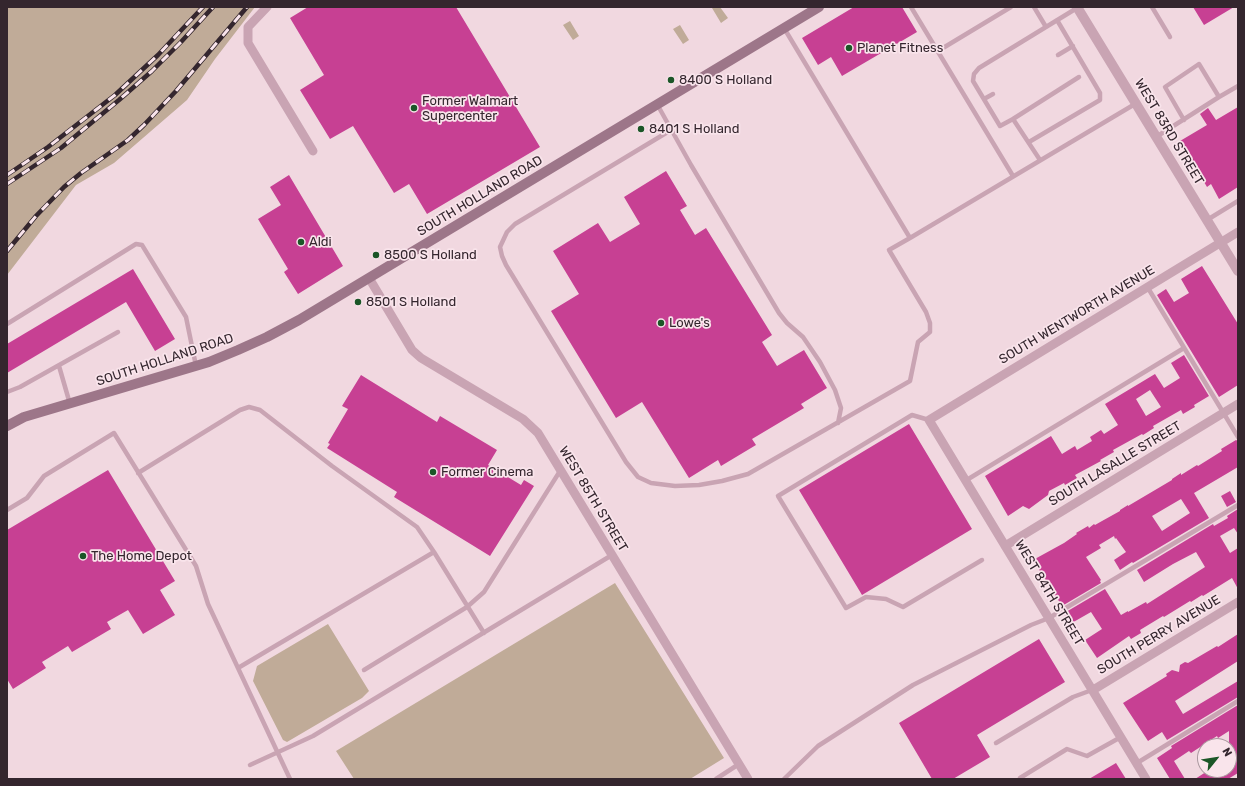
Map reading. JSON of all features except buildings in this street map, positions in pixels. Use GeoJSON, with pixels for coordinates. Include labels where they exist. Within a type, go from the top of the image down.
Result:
{"type":"FeatureCollection","features":[{"type":"Feature","properties":{"kind":"main road","name":"SOUTH HOLLAND ROAD"},"geometry":{"type":"LineString","coordinates":[[7,426],[24,417],[196,366],[267,337],[299,320],[819,7]]}},
{"type":"Feature","properties":{"kind":"street"},"geometry":{"type":"LineString","coordinates":[[267,7],[248,27],[248,43],[313,151]]}},
{"type":"Feature","properties":{"kind":"street","name":"WEST 83RD STREET"},"geometry":{"type":"LineString","coordinates":[[1077,7],[1238,271]]}},
{"type":"Feature","properties":{"kind":"street","name":"SOUTH WENTWORTH AVENUE"},"geometry":{"type":"LineString","coordinates":[[929,420],[1238,232]]}},
{"type":"Feature","properties":{"kind":"street","name":"WEST 85TH STREET"},"geometry":{"type":"LineString","coordinates":[[369,278],[412,350],[421,358],[523,419],[538,433],[748,779]]}},
{"type":"Feature","properties":{"kind":"street","name":"SOUTH LASALLE STREET"},"geometry":{"type":"LineString","coordinates":[[1005,546],[1238,404]]}},
{"type":"Feature","properties":{"kind":"street","name":"WEST 84TH STREET"},"geometry":{"type":"LineString","coordinates":[[929,420],[1146,779]]}},
{"type":"Feature","properties":{"kind":"street","name":"SOUTH PERRY AVENUE"},"geometry":{"type":"LineString","coordinates":[[1093,690],[1238,602]]}},
{"type":"Feature","properties":{"kind":"lane"},"geometry":{"type":"LineString","coordinates":[[911,7],[1013,176]]}},
{"type":"Feature","properties":{"kind":"lane"},"geometry":{"type":"LineString","coordinates":[[938,51],[1011,7]]}},
{"type":"Feature","properties":{"kind":"lane"},"geometry":{"type":"LineString","coordinates":[[1034,7],[1046,27]]}},
{"type":"Feature","properties":{"kind":"lane"},"geometry":{"type":"LineString","coordinates":[[1077,7],[979,68],[974,74],[973,81],[1000,126],[1079,77]]}},
{"type":"Feature","properties":{"kind":"lane"},"geometry":{"type":"LineString","coordinates":[[1152,7],[1170,37]]}},
{"type":"Feature","properties":{"kind":"lane"},"geometry":{"type":"LineString","coordinates":[[1029,142],[1100,100],[1100,93],[1057,20]]}},
{"type":"Feature","properties":{"kind":"lane"},"geometry":{"type":"LineString","coordinates":[[784,28],[910,238]]}},
{"type":"Feature","properties":{"kind":"lane"},"geometry":{"type":"LineString","coordinates":[[1058,55],[1073,46]]}},
{"type":"Feature","properties":{"kind":"lane"},"geometry":{"type":"LineString","coordinates":[[1184,120],[1165,87],[1199,64],[1219,97]]}},
{"type":"Feature","properties":{"kind":"lane"},"geometry":{"type":"LineString","coordinates":[[1156,137],[1238,86]]}},
{"type":"Feature","properties":{"kind":"lane"},"geometry":{"type":"LineString","coordinates":[[984,99],[993,94]]}},
{"type":"Feature","properties":{"kind":"lane"},"geometry":{"type":"LineString","coordinates":[[671,130],[515,224],[503,238],[500,247],[506,265],[626,462],[638,477],[651,483],[675,486],[699,485],[722,482],[748,474],[910,381],[918,342],[930,332],[930,323],[926,312],[890,250],[1136,103]]}},
{"type":"Feature","properties":{"kind":"lane"},"geometry":{"type":"LineString","coordinates":[[657,104],[691,166],[780,313],[787,323],[803,337],[820,362],[835,390],[841,408],[838,423]]}},
{"type":"Feature","properties":{"kind":"lane"},"geometry":{"type":"LineString","coordinates":[[1013,119],[1040,160]]}},
{"type":"Feature","properties":{"kind":"lane"},"geometry":{"type":"LineString","coordinates":[[1207,220],[1238,201]]}},
{"type":"Feature","properties":{"kind":"lane"},"geometry":{"type":"LineString","coordinates":[[7,324],[136,244],[142,245],[186,317],[196,366]]}},
{"type":"Feature","properties":{"kind":"lane"},"geometry":{"type":"LineString","coordinates":[[1148,288],[1238,437]]}},
{"type":"Feature","properties":{"kind":"lane"},"geometry":{"type":"LineString","coordinates":[[7,392],[20,387],[59,366],[118,332]]}},
{"type":"Feature","properties":{"kind":"lane"},"geometry":{"type":"LineString","coordinates":[[965,481],[1184,348]]}},
{"type":"Feature","properties":{"kind":"lane"},"geometry":{"type":"LineString","coordinates":[[59,366],[70,404]]}},
{"type":"Feature","properties":{"kind":"lane"},"geometry":{"type":"LineString","coordinates":[[138,473],[240,410],[249,407],[260,410],[332,466],[417,527],[484,633]]}},
{"type":"Feature","properties":{"kind":"lane"},"geometry":{"type":"LineString","coordinates":[[929,420],[912,415],[778,496],[846,608],[866,597],[886,599],[903,607],[982,560]]}},
{"type":"Feature","properties":{"kind":"lane"},"geometry":{"type":"LineString","coordinates":[[7,510],[27,498],[44,476],[114,434],[196,566],[208,604],[290,779]]}},
{"type":"Feature","properties":{"kind":"lane"},"geometry":{"type":"LineString","coordinates":[[364,670],[467,607],[484,592],[561,470]]}},
{"type":"Feature","properties":{"kind":"lane"},"geometry":{"type":"LineString","coordinates":[[784,779],[818,746],[913,685],[1031,625],[1049,618],[1238,506]]}},
{"type":"Feature","properties":{"kind":"lane"},"geometry":{"type":"LineString","coordinates":[[238,668],[434,552]]}},
{"type":"Feature","properties":{"kind":"lane"},"geometry":{"type":"LineString","coordinates":[[250,765],[313,736],[612,555]]}},
{"type":"Feature","properties":{"kind":"lane"},"geometry":{"type":"LineString","coordinates":[[996,743],[1072,697],[1093,690]]}},
{"type":"Feature","properties":{"kind":"lane"},"geometry":{"type":"LineString","coordinates":[[1137,763],[1238,701]]}},
{"type":"Feature","properties":{"kind":"lane"},"geometry":{"type":"LineString","coordinates":[[1020,778],[1067,749],[1087,756],[1121,737]]}},
{"type":"Feature","properties":{"kind":"lane"},"geometry":{"type":"LineString","coordinates":[[716,779],[739,764]]}},
{"type":"Feature","properties":{"kind":"shaded area"},"geometry":{"type":"Polygon","coordinates":[[[7,7],[255,7],[215,59],[187,100],[114,163],[76,185],[7,275],[7,7]]]}},
{"type":"Feature","properties":{"kind":"shaded area"},"geometry":{"type":"Polygon","coordinates":[[[720,7],[728,18],[721,23],[712,8],[720,7]]]}},
{"type":"Feature","properties":{"kind":"shaded area"},"geometry":{"type":"Polygon","coordinates":[[[570,21],[579,36],[573,40],[563,25],[570,21]]]}},
{"type":"Feature","properties":{"kind":"shaded area"},"geometry":{"type":"Polygon","coordinates":[[[680,25],[689,40],[683,44],[673,29],[680,25]]]}},
{"type":"Feature","properties":{"kind":"shaded area"},"geometry":{"type":"Polygon","coordinates":[[[615,583],[724,758],[690,779],[354,779],[336,751],[615,583]]]}},
{"type":"Feature","properties":{"kind":"shaded area"},"geometry":{"type":"Polygon","coordinates":[[[328,624],[369,691],[362,698],[287,742],[283,740],[253,681],[257,666],[328,624]]]}},
{"type":"Feature","properties":{"kind":"railway"},"geometry":{"type":"LineString","coordinates":[[7,175],[48,147],[115,95],[158,55],[203,7]]}},
{"type":"Feature","properties":{"kind":"railway"},"geometry":{"type":"LineString","coordinates":[[7,184],[61,148],[119,100],[152,71],[213,7]]}},
{"type":"Feature","properties":{"kind":"railway"},"geometry":{"type":"LineString","coordinates":[[7,251],[36,216],[64,187],[81,173],[128,140],[144,125],[176,91],[247,7]]}},
{"type":"Feature","properties":{"kind":"place","name":"Planet Fitness"},"geometry":{"type":"Point","coordinates":[849,48]}},
{"type":"Feature","properties":{"kind":"place","name":"8400 S Holland"},"geometry":{"type":"Point","coordinates":[671,80]}},
{"type":"Feature","properties":{"kind":"place","name":"Former Walmart Supercenter"},"geometry":{"type":"Point","coordinates":[414,108]}},
{"type":"Feature","properties":{"kind":"place","name":"8401 S Holland"},"geometry":{"type":"Point","coordinates":[641,129]}},
{"type":"Feature","properties":{"kind":"place","name":"Aldi"},"geometry":{"type":"Point","coordinates":[301,242]}},
{"type":"Feature","properties":{"kind":"place","name":"8500 S Holland"},"geometry":{"type":"Point","coordinates":[376,255]}},
{"type":"Feature","properties":{"kind":"place","name":"8501 S Holland"},"geometry":{"type":"Point","coordinates":[358,302]}},
{"type":"Feature","properties":{"kind":"place","name":"Lowe's"},"geometry":{"type":"Point","coordinates":[661,323]}},
{"type":"Feature","properties":{"kind":"place","name":"Former Cinema"},"geometry":{"type":"Point","coordinates":[433,472]}},
{"type":"Feature","properties":{"kind":"place","name":"The Home Depot"},"geometry":{"type":"Point","coordinates":[83,556]}}]}
